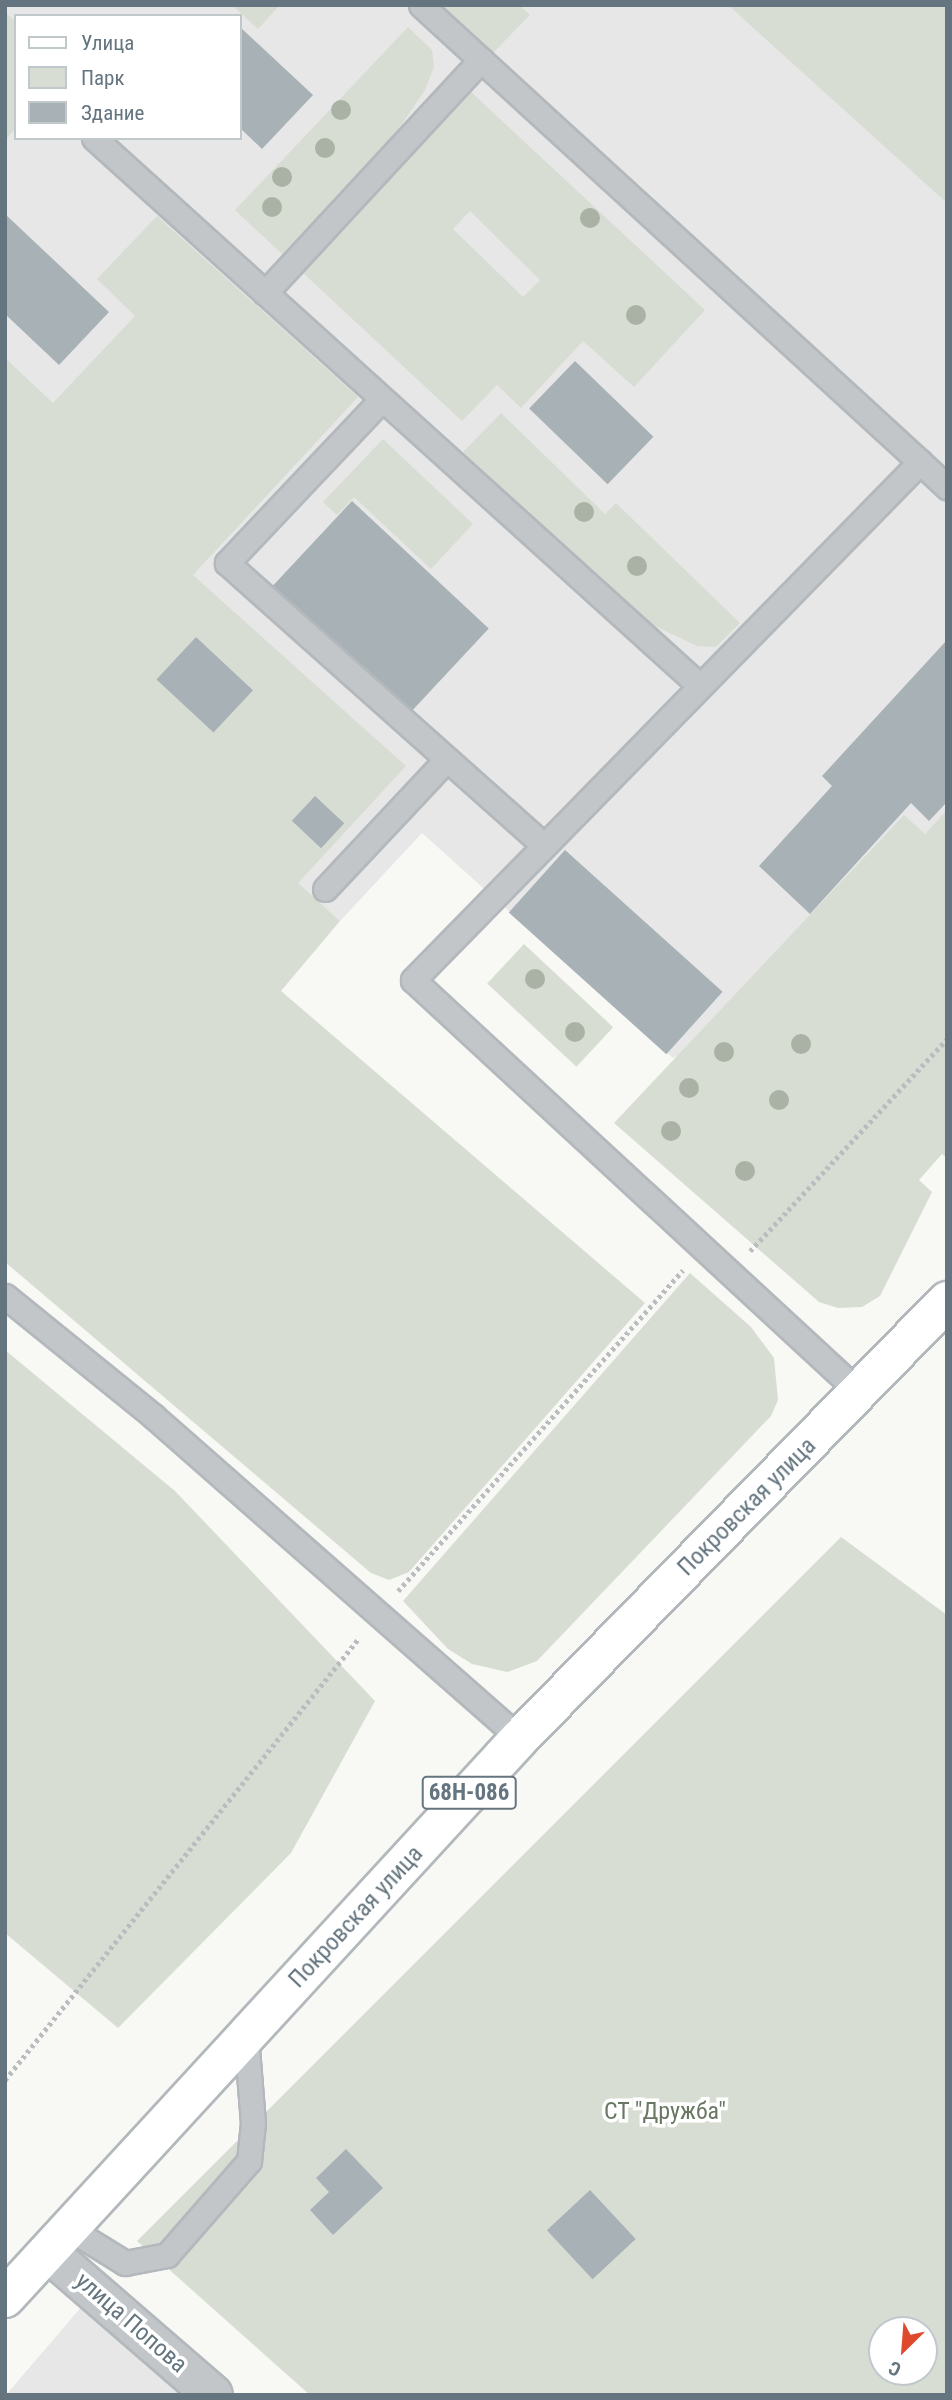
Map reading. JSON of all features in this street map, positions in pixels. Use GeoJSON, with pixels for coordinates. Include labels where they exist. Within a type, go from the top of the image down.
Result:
{"type":"FeatureCollection","features":[{"type":"Feature","properties":{"kind":"main road","name":"Покровская улица"},"geometry":{"type":"LineString","coordinates":[[5,2298],[520,1738],[947,1301]]}},
{"type":"Feature","properties":{"kind":"street","name":"улица Попова"},"geometry":{"type":"LineString","coordinates":[[59,2240],[214,2395]]}},
{"type":"Feature","properties":{"kind":"lane"},"geometry":{"type":"LineString","coordinates":[[421,5],[947,487]]}},
{"type":"Feature","properties":{"kind":"lane"},"geometry":{"type":"LineString","coordinates":[[265,293],[481,60]]}},
{"type":"Feature","properties":{"kind":"lane"},"geometry":{"type":"LineString","coordinates":[[96,140],[699,685]]}},
{"type":"Feature","properties":{"kind":"lane"},"geometry":{"type":"LineString","coordinates":[[382,399],[228,563],[542,844]]}},
{"type":"Feature","properties":{"kind":"lane"},"geometry":{"type":"LineString","coordinates":[[860,1393],[414,980],[542,844],[920,462]]}},
{"type":"Feature","properties":{"kind":"lane"},"geometry":{"type":"LineString","coordinates":[[325,889],[447,759]]}},
{"type":"Feature","properties":{"kind":"lane"},"geometry":{"type":"LineString","coordinates":[[5,1296],[153,1416],[520,1738]]}},
{"type":"Feature","properties":{"kind":"lane"},"geometry":{"type":"LineString","coordinates":[[59,2240],[125,2263],[167,2255],[249,2161],[253,2123],[246,2036]]}},
{"type":"Feature","properties":{"kind":"path"},"geometry":{"type":"LineString","coordinates":[[730,1273],[947,1039]]}},
{"type":"Feature","properties":{"kind":"path"},"geometry":{"type":"LineString","coordinates":[[5,2080],[377,1614],[703,1248]]}},
{"type":"Feature","properties":{"kind":"shaded area"},"geometry":{"type":"Polygon","coordinates":[[[5,5],[947,5],[947,937],[673,1058],[422,833],[340,921],[134,739],[5,756],[5,5]]]}},
{"type":"Feature","properties":{"kind":"shaded area"},"geometry":{"type":"Polygon","coordinates":[[[83,2305],[191,2395],[6,2395],[83,2305]]]}},
{"type":"Feature","properties":{"kind":"green space"},"geometry":{"type":"Polygon","coordinates":[[[232,5],[279,6],[258,29],[232,5]]]}},
{"type":"Feature","properties":{"kind":"green space"},"geometry":{"type":"Polygon","coordinates":[[[442,5],[519,5],[530,15],[487,59],[437,10],[442,5]]]}},
{"type":"Feature","properties":{"kind":"green space"},"geometry":{"type":"Polygon","coordinates":[[[728,5],[947,5],[947,203],[728,5]]]}},
{"type":"Feature","properties":{"kind":"green space"},"geometry":{"type":"Polygon","coordinates":[[[5,12],[14,20],[14,130],[5,140],[5,12]]]}},
{"type":"Feature","properties":{"kind":"green space"},"geometry":{"type":"Polygon","coordinates":[[[408,27],[432,50],[434,67],[425,90],[396,133],[282,254],[235,210],[408,27]]]}},
{"type":"Feature","properties":{"kind":"green space"},"geometry":{"type":"Polygon","coordinates":[[[470,91],[705,310],[634,387],[583,341],[521,408],[497,385],[462,421],[302,272],[470,91]],[[470,211],[453,229],[523,297],[540,280],[470,211]]]}},
{"type":"Feature","properties":{"kind":"green space"},"geometry":{"type":"Polygon","coordinates":[[[157,216],[358,397],[193,575],[406,766],[298,883],[340,921],[281,991],[645,1303],[409,1572],[389,1580],[371,1573],[5,1262],[5,358],[53,403],[135,316],[97,279],[157,216]],[[196,637],[157,680],[213,732],[253,690],[196,637]],[[293,821],[321,847],[343,823],[293,821]]]}},
{"type":"Feature","properties":{"kind":"green space"},"geometry":{"type":"Polygon","coordinates":[[[501,413],[605,514],[616,503],[740,623],[716,647],[697,646],[632,615],[463,452],[501,413]]]}},
{"type":"Feature","properties":{"kind":"green space"},"geometry":{"type":"Polygon","coordinates":[[[383,439],[473,524],[431,569],[354,497],[337,515],[323,502],[383,439]]]}},
{"type":"Feature","properties":{"kind":"green space"},"geometry":{"type":"Polygon","coordinates":[[[947,810],[947,1158],[942,1154],[919,1180],[932,1192],[880,1296],[862,1307],[838,1308],[819,1302],[614,1123],[904,815],[925,834],[947,810]]]}},
{"type":"Feature","properties":{"kind":"green space"},"geometry":{"type":"Polygon","coordinates":[[[524,944],[613,1027],[576,1067],[487,983],[524,944]]]}},
{"type":"Feature","properties":{"kind":"green space"},"geometry":{"type":"Polygon","coordinates":[[[690,1273],[751,1327],[774,1358],[778,1400],[771,1416],[537,1661],[507,1672],[472,1664],[448,1649],[403,1601],[690,1273]]]}},
{"type":"Feature","properties":{"kind":"green space"},"geometry":{"type":"Polygon","coordinates":[[[5,1350],[175,1491],[375,1701],[291,1853],[118,2028],[5,1933],[5,1350]]]}},
{"type":"Feature","properties":{"kind":"green space","name":"СТ \"Дружба\""},"geometry":{"type":"Polygon","coordinates":[[[841,1537],[947,1615],[947,2395],[310,2395],[137,2241],[841,1537]]]}},
{"type":"Feature","properties":{"kind":"building"},"geometry":{"type":"Polygon","coordinates":[[[242,29],[313,95],[262,149],[242,130],[242,29]]]}},
{"type":"Feature","properties":{"kind":"building"},"geometry":{"type":"Polygon","coordinates":[[[5,214],[109,312],[59,365],[5,314],[5,214]]]}},
{"type":"Feature","properties":{"kind":"building"},"geometry":{"type":"Polygon","coordinates":[[[575,361],[653,437],[608,484],[529,408],[575,361]]]}},
{"type":"Feature","properties":{"kind":"building"},"geometry":{"type":"Polygon","coordinates":[[[352,501],[489,629],[410,713],[273,586],[352,501]]]}},
{"type":"Feature","properties":{"kind":"building"},"geometry":{"type":"Polygon","coordinates":[[[196,637],[253,690],[213,733],[156,679],[196,637]]]}},
{"type":"Feature","properties":{"kind":"building"},"geometry":{"type":"Polygon","coordinates":[[[947,640],[947,802],[929,821],[911,803],[810,914],[759,866],[832,786],[822,776],[947,640]]]}},
{"type":"Feature","properties":{"kind":"building"},"geometry":{"type":"Polygon","coordinates":[[[315,796],[344,823],[321,848],[292,821],[315,796]]]}},
{"type":"Feature","properties":{"kind":"building"},"geometry":{"type":"Polygon","coordinates":[[[565,850],[723,992],[666,1054],[509,912],[565,850]]]}},
{"type":"Feature","properties":{"kind":"building"},"geometry":{"type":"Polygon","coordinates":[[[346,2149],[383,2188],[333,2235],[310,2210],[329,2192],[316,2178],[346,2149]]]}},
{"type":"Feature","properties":{"kind":"building"},"geometry":{"type":"Polygon","coordinates":[[[590,2190],[636,2239],[593,2279],[547,2230],[590,2190]]]}}]}
